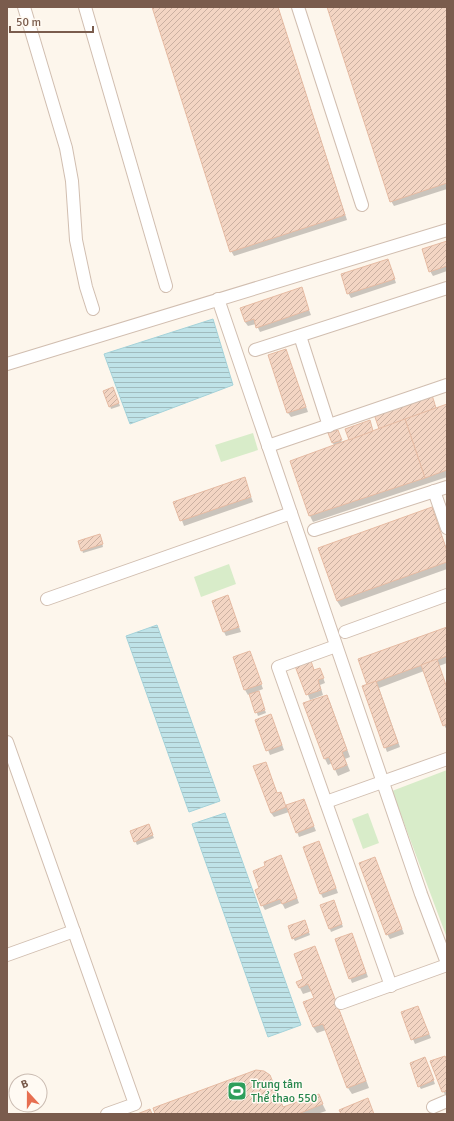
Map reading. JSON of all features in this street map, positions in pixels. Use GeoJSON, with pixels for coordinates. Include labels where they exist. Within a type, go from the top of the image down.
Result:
{"type":"FeatureCollection","features":[{"type":"Feature","properties":{"kind":"lane"},"geometry":{"type":"LineString","coordinates":[[24,7],[66,148],[72,182],[76,240],[86,287],[93,309]]}},
{"type":"Feature","properties":{"kind":"lane"},"geometry":{"type":"LineString","coordinates":[[85,7],[166,286]]}},
{"type":"Feature","properties":{"kind":"lane"},"geometry":{"type":"LineString","coordinates":[[298,7],[362,205]]}},
{"type":"Feature","properties":{"kind":"lane"},"geometry":{"type":"LineString","coordinates":[[7,364],[447,230]]}},
{"type":"Feature","properties":{"kind":"lane"},"geometry":{"type":"LineString","coordinates":[[255,350],[447,288]]}},
{"type":"Feature","properties":{"kind":"lane"},"geometry":{"type":"LineString","coordinates":[[218,299],[421,894],[447,964],[391,986],[341,1003]]}},
{"type":"Feature","properties":{"kind":"lane"},"geometry":{"type":"LineString","coordinates":[[300,336],[329,426]]}},
{"type":"Feature","properties":{"kind":"lane"},"geometry":{"type":"LineString","coordinates":[[268,446],[447,385]]}},
{"type":"Feature","properties":{"kind":"lane"},"geometry":{"type":"LineString","coordinates":[[314,530],[447,487]]}},
{"type":"Feature","properties":{"kind":"lane"},"geometry":{"type":"LineString","coordinates":[[434,491],[447,528]]}},
{"type":"Feature","properties":{"kind":"lane"},"geometry":{"type":"LineString","coordinates":[[47,599],[291,513]]}},
{"type":"Feature","properties":{"kind":"lane"},"geometry":{"type":"LineString","coordinates":[[345,632],[447,595]]}},
{"type":"Feature","properties":{"kind":"lane"},"geometry":{"type":"LineString","coordinates":[[336,646],[278,667],[391,986]]}},
{"type":"Feature","properties":{"kind":"lane"},"geometry":{"type":"LineString","coordinates":[[7,742],[135,1104],[107,1114]]}},
{"type":"Feature","properties":{"kind":"lane"},"geometry":{"type":"LineString","coordinates":[[326,802],[447,759]]}},
{"type":"Feature","properties":{"kind":"lane"},"geometry":{"type":"LineString","coordinates":[[7,954],[74,931]]}},
{"type":"Feature","properties":{"kind":"lane"},"geometry":{"type":"LineString","coordinates":[[433,1107],[447,1102]]}},
{"type":"Feature","properties":{"kind":"green space"},"geometry":{"type":"Polygon","coordinates":[[[253,433],[258,450],[221,462],[215,445],[253,433]]]}},
{"type":"Feature","properties":{"kind":"green space"},"geometry":{"type":"Polygon","coordinates":[[[229,564],[236,584],[201,597],[194,577],[229,564]]]}},
{"type":"Feature","properties":{"kind":"green space"},"geometry":{"type":"Polygon","coordinates":[[[447,770],[447,938],[392,791],[447,770]]]}},
{"type":"Feature","properties":{"kind":"green space"},"geometry":{"type":"Polygon","coordinates":[[[368,813],[379,843],[363,849],[352,819],[368,813]]]}},
{"type":"Feature","properties":{"kind":"water"},"geometry":{"type":"Polygon","coordinates":[[[213,319],[233,385],[130,424],[104,354],[213,319]]]}},
{"type":"Feature","properties":{"kind":"water"},"geometry":{"type":"Polygon","coordinates":[[[157,625],[220,801],[189,812],[126,636],[157,625]]]}},
{"type":"Feature","properties":{"kind":"water"},"geometry":{"type":"Polygon","coordinates":[[[225,813],[301,1025],[268,1037],[192,824],[225,813]]]}},
{"type":"Feature","properties":{"kind":"building"},"geometry":{"type":"Polygon","coordinates":[[[152,7],[278,7],[345,215],[230,252],[152,7]]]}},
{"type":"Feature","properties":{"kind":"building"},"geometry":{"type":"Polygon","coordinates":[[[327,7],[447,7],[447,183],[390,202],[327,7]]]}},
{"type":"Feature","properties":{"kind":"building"},"geometry":{"type":"Polygon","coordinates":[[[447,241],[447,266],[429,272],[422,249],[447,241]]]}},
{"type":"Feature","properties":{"kind":"building"},"geometry":{"type":"Polygon","coordinates":[[[388,259],[395,279],[347,294],[341,274],[388,259]]]}},
{"type":"Feature","properties":{"kind":"building"},"geometry":{"type":"Polygon","coordinates":[[[302,287],[309,310],[256,328],[254,319],[245,322],[240,308],[302,287]]]}},
{"type":"Feature","properties":{"kind":"building"},"geometry":{"type":"Polygon","coordinates":[[[286,349],[306,407],[287,413],[268,355],[286,349]]]}},
{"type":"Feature","properties":{"kind":"building"},"geometry":{"type":"Polygon","coordinates":[[[113,387],[119,403],[109,407],[103,391],[113,387]]]}},
{"type":"Feature","properties":{"kind":"building"},"geometry":{"type":"Polygon","coordinates":[[[432,395],[436,408],[379,429],[374,414],[432,395]]]}},
{"type":"Feature","properties":{"kind":"building"},"geometry":{"type":"Polygon","coordinates":[[[447,404],[447,470],[425,478],[405,419],[447,404]]]}},
{"type":"Feature","properties":{"kind":"building"},"geometry":{"type":"Polygon","coordinates":[[[405,419],[425,478],[309,516],[290,461],[405,419]]]}},
{"type":"Feature","properties":{"kind":"building"},"geometry":{"type":"Polygon","coordinates":[[[370,420],[373,431],[349,440],[345,429],[370,420]]]}},
{"type":"Feature","properties":{"kind":"building"},"geometry":{"type":"Polygon","coordinates":[[[338,430],[342,440],[332,443],[328,433],[338,430]]]}},
{"type":"Feature","properties":{"kind":"building"},"geometry":{"type":"Polygon","coordinates":[[[245,477],[251,497],[180,521],[173,502],[245,477]]]}},
{"type":"Feature","properties":{"kind":"building"},"geometry":{"type":"Polygon","coordinates":[[[432,507],[447,551],[447,562],[337,601],[318,548],[432,507]]]}},
{"type":"Feature","properties":{"kind":"building"},"geometry":{"type":"Polygon","coordinates":[[[100,534],[103,544],[81,551],[78,541],[100,534]]]}},
{"type":"Feature","properties":{"kind":"building"},"geometry":{"type":"Polygon","coordinates":[[[228,595],[239,627],[223,632],[212,601],[228,595]]]}},
{"type":"Feature","properties":{"kind":"building"},"geometry":{"type":"Polygon","coordinates":[[[447,627],[447,656],[367,685],[358,659],[447,627]]]}},
{"type":"Feature","properties":{"kind":"building"},"geometry":{"type":"Polygon","coordinates":[[[250,651],[262,684],[244,690],[233,657],[250,651]]]}},
{"type":"Feature","properties":{"kind":"building"},"geometry":{"type":"Polygon","coordinates":[[[437,659],[447,688],[447,724],[443,726],[421,665],[437,659]]]}},
{"type":"Feature","properties":{"kind":"building"},"geometry":{"type":"Polygon","coordinates":[[[311,661],[314,670],[320,668],[324,678],[318,680],[321,690],[306,695],[295,666],[311,661]]]}},
{"type":"Feature","properties":{"kind":"building"},"geometry":{"type":"Polygon","coordinates":[[[376,681],[398,743],[384,748],[362,686],[376,681]]]}},
{"type":"Feature","properties":{"kind":"building"},"geometry":{"type":"Polygon","coordinates":[[[259,691],[265,710],[255,713],[249,694],[259,691]]]}},
{"type":"Feature","properties":{"kind":"building"},"geometry":{"type":"Polygon","coordinates":[[[327,695],[347,750],[342,752],[347,765],[334,770],[329,757],[324,759],[303,703],[327,695]]]}},
{"type":"Feature","properties":{"kind":"building"},"geometry":{"type":"Polygon","coordinates":[[[271,714],[282,745],[266,751],[255,720],[271,714]]]}},
{"type":"Feature","properties":{"kind":"building"},"geometry":{"type":"Polygon","coordinates":[[[266,762],[277,793],[281,792],[286,807],[271,813],[253,766],[266,762]]]}},
{"type":"Feature","properties":{"kind":"building"},"geometry":{"type":"Polygon","coordinates":[[[304,799],[314,826],[296,833],[286,805],[304,799]]]}},
{"type":"Feature","properties":{"kind":"building"},"geometry":{"type":"Polygon","coordinates":[[[149,824],[153,835],[134,842],[130,831],[149,824]]]}},
{"type":"Feature","properties":{"kind":"building"},"geometry":{"type":"Polygon","coordinates":[[[319,841],[336,888],[320,894],[303,847],[319,841]]]}},
{"type":"Feature","properties":{"kind":"building"},"geometry":{"type":"Polygon","coordinates":[[[281,855],[297,898],[282,904],[280,899],[261,906],[255,890],[259,888],[253,871],[265,866],[264,862],[281,855]]]}},
{"type":"Feature","properties":{"kind":"building"},"geometry":{"type":"Polygon","coordinates":[[[375,857],[402,929],[386,935],[359,863],[375,857]]]}},
{"type":"Feature","properties":{"kind":"building"},"geometry":{"type":"Polygon","coordinates":[[[334,900],[342,924],[329,929],[320,905],[334,900]]]}},
{"type":"Feature","properties":{"kind":"building"},"geometry":{"type":"Polygon","coordinates":[[[305,920],[309,932],[292,939],[288,926],[305,920]]]}},
{"type":"Feature","properties":{"kind":"building"},"geometry":{"type":"Polygon","coordinates":[[[352,933],[366,973],[349,979],[335,939],[352,933]]]}},
{"type":"Feature","properties":{"kind":"building"},"geometry":{"type":"Polygon","coordinates":[[[315,946],[366,1081],[347,1088],[323,1024],[313,1027],[303,1002],[314,998],[308,984],[299,988],[296,982],[303,979],[294,954],[315,946]]]}},
{"type":"Feature","properties":{"kind":"building"},"geometry":{"type":"Polygon","coordinates":[[[418,1006],[429,1034],[411,1040],[401,1012],[418,1006]]]}},
{"type":"Feature","properties":{"kind":"building"},"geometry":{"type":"Polygon","coordinates":[[[445,1056],[447,1060],[447,1091],[442,1092],[430,1061],[445,1056]]]}},
{"type":"Feature","properties":{"kind":"building"},"geometry":{"type":"Polygon","coordinates":[[[425,1057],[434,1080],[418,1087],[410,1063],[425,1057]]]}},
{"type":"Feature","properties":{"kind":"building","name":"Trung tâm Thể thao 550"},"geometry":{"type":"Polygon","coordinates":[[[256,1070],[264,1071],[270,1075],[283,1107],[319,1094],[323,1104],[298,1114],[155,1114],[153,1108],[256,1070]]]}},
{"type":"Feature","properties":{"kind":"building"},"geometry":{"type":"Polygon","coordinates":[[[368,1098],[374,1114],[341,1114],[339,1110],[368,1098]]]}},
{"type":"Feature","properties":{"kind":"building"},"geometry":{"type":"Polygon","coordinates":[[[150,1109],[152,1114],[137,1114],[150,1109]]]}},
{"type":"Feature","properties":{"kind":"place","name":"Trung tâm Thể thao 550"},"geometry":{"type":"Point","coordinates":[237,1091]}}]}
